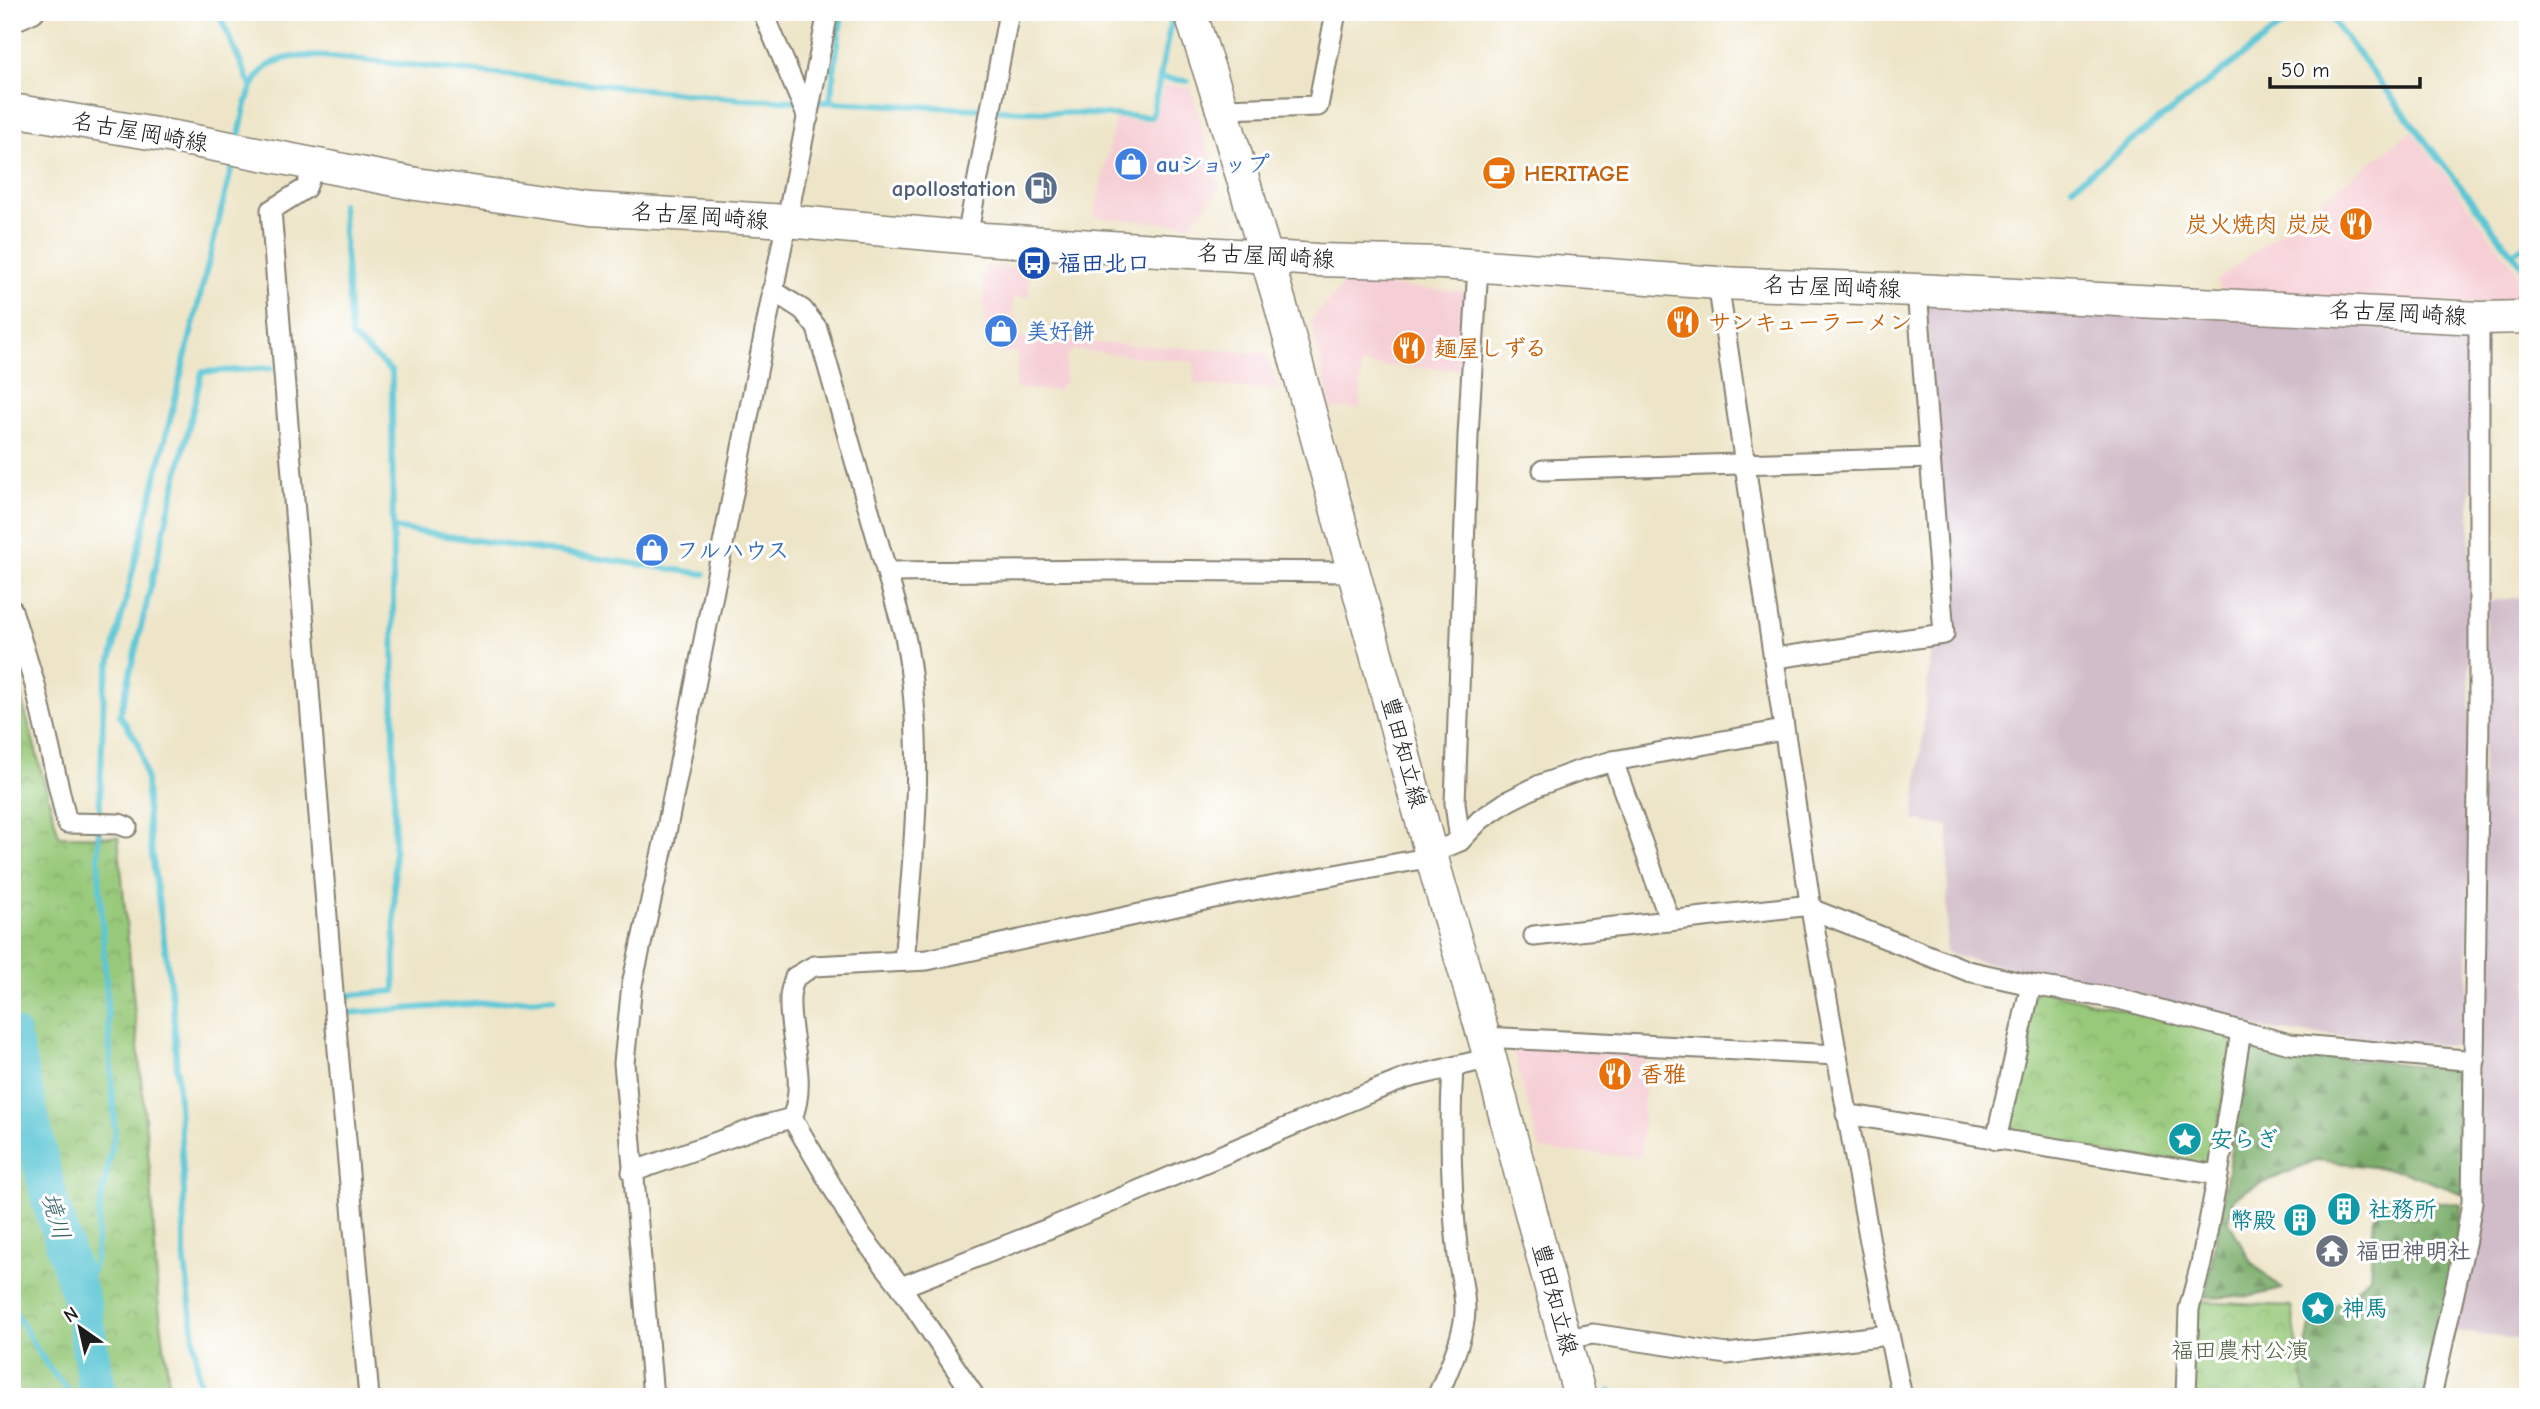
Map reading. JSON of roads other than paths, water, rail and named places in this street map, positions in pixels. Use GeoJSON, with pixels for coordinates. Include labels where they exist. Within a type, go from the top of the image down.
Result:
{"type":"FeatureCollection","features":[{"type":"Feature","properties":{"kind":"main road","name":"豊田知立線"},"geometry":{"type":"LineString","coordinates":[[1190,12],[1280,303],[1354,572],[1446,848],[1487,1047],[1580,1397]]}},
{"type":"Feature","properties":{"kind":"main road","name":"豊田知立線"},"geometry":{"type":"LineString","coordinates":[[1211,12],[1220,47],[1222,109]]}},
{"type":"Feature","properties":{"kind":"main road","name":"名古屋岡崎線"},"geometry":{"type":"LineString","coordinates":[[12,110],[174,136],[416,184],[591,209],[1211,254],[1317,260],[1442,262],[1718,283],[1917,290],[2479,318],[2528,317]]}},
{"type":"Feature","properties":{"kind":"street"},"geometry":{"type":"LineString","coordinates":[[12,22],[34,12]]}},
{"type":"Feature","properties":{"kind":"street"},"geometry":{"type":"LineString","coordinates":[[763,12],[808,118]]}},
{"type":"Feature","properties":{"kind":"street"},"geometry":{"type":"LineString","coordinates":[[653,1397],[624,1063],[632,984],[664,843],[828,12]]}},
{"type":"Feature","properties":{"kind":"street"},"geometry":{"type":"LineString","coordinates":[[967,237],[1009,12]]}},
{"type":"Feature","properties":{"kind":"street"},"geometry":{"type":"LineString","coordinates":[[1222,109],[1318,106],[1336,12]]}},
{"type":"Feature","properties":{"kind":"street"},"geometry":{"type":"LineString","coordinates":[[315,164],[306,188],[271,210],[333,991],[369,1397]]}},
{"type":"Feature","properties":{"kind":"street"},"geometry":{"type":"LineString","coordinates":[[1446,848],[1455,803],[1468,436],[1478,266]]}},
{"type":"Feature","properties":{"kind":"street"},"geometry":{"type":"LineString","coordinates":[[1718,283],[1811,907],[1846,1114],[1902,1397]]}},
{"type":"Feature","properties":{"kind":"street"},"geometry":{"type":"LineString","coordinates":[[772,290],[803,310],[817,328],[905,636],[912,673],[916,726],[916,797],[904,961]]}},
{"type":"Feature","properties":{"kind":"street"},"geometry":{"type":"LineString","coordinates":[[1775,658],[1944,634],[1917,290]]}},
{"type":"Feature","properties":{"kind":"street"},"geometry":{"type":"LineString","coordinates":[[2431,1397],[2472,1202],[2479,717],[2479,318]]}},
{"type":"Feature","properties":{"kind":"street"},"geometry":{"type":"LineString","coordinates":[[1543,470],[1931,458]]}},
{"type":"Feature","properties":{"kind":"street"},"geometry":{"type":"LineString","coordinates":[[887,572],[1354,572]]}},
{"type":"Feature","properties":{"kind":"street"},"geometry":{"type":"LineString","coordinates":[[12,610],[35,685],[67,823],[123,825]]}},
{"type":"Feature","properties":{"kind":"street"},"geometry":{"type":"LineString","coordinates":[[792,1118],[798,1103],[790,998],[795,977],[814,965],[927,960],[1237,893],[1416,860],[1446,848],[1508,801],[1540,785],[1613,761],[1783,730]]}},
{"type":"Feature","properties":{"kind":"street"},"geometry":{"type":"LineString","coordinates":[[1613,761],[1670,921]]}},
{"type":"Feature","properties":{"kind":"street"},"geometry":{"type":"LineString","coordinates":[[1534,936],[1811,907],[1968,971],[2031,985],[2119,999],[2290,1044],[2475,1061]]}},
{"type":"Feature","properties":{"kind":"street"},"geometry":{"type":"LineString","coordinates":[[1996,1140],[2031,985]]}},
{"type":"Feature","properties":{"kind":"street"},"geometry":{"type":"LineString","coordinates":[[2186,1397],[2189,1310],[2202,1264],[2241,1031]]}},
{"type":"Feature","properties":{"kind":"street"},"geometry":{"type":"LineString","coordinates":[[901,1287],[1050,1228],[1361,1096],[1407,1078],[1453,1067],[1487,1047],[1836,1055]]}},
{"type":"Feature","properties":{"kind":"street"},"geometry":{"type":"LineString","coordinates":[[1437,1397],[1454,1357],[1465,1312],[1452,1173],[1453,1067]]}},
{"type":"Feature","properties":{"kind":"street"},"geometry":{"type":"LineString","coordinates":[[1846,1114],[2218,1175]]}},
{"type":"Feature","properties":{"kind":"street"},"geometry":{"type":"LineString","coordinates":[[632,1172],[792,1118]]}},
{"type":"Feature","properties":{"kind":"street"},"geometry":{"type":"LineString","coordinates":[[792,1118],[858,1231],[901,1287],[975,1397]]}},
{"type":"Feature","properties":{"kind":"street"},"geometry":{"type":"LineString","coordinates":[[1565,1339],[1593,1334],[1727,1354],[1888,1335]]}},
{"type":"Feature","properties":{"kind":"waterway"},"geometry":{"type":"LineString","coordinates":[[218,12],[251,86]]}},
{"type":"Feature","properties":{"kind":"waterway"},"geometry":{"type":"LineString","coordinates":[[815,102],[830,102],[842,12]]}},
{"type":"Feature","properties":{"kind":"waterway"},"geometry":{"type":"LineString","coordinates":[[2072,187],[2299,12]]}},
{"type":"Feature","properties":{"kind":"waterway"},"geometry":{"type":"LineString","coordinates":[[2326,12],[2528,274]]}},
{"type":"Feature","properties":{"kind":"waterway"},"geometry":{"type":"LineString","coordinates":[[830,102],[1152,117],[1172,17]]}},
{"type":"Feature","properties":{"kind":"waterway"},"geometry":{"type":"LineString","coordinates":[[238,141],[246,103],[256,79],[264,69],[275,62],[301,56],[740,99],[797,101]]}},
{"type":"Feature","properties":{"kind":"waterway"},"geometry":{"type":"LineString","coordinates":[[1160,78],[1188,81]]}},
{"type":"Feature","properties":{"kind":"waterway"},"geometry":{"type":"LineString","coordinates":[[83,1306],[95,1259],[100,1206],[115,1132],[98,856],[104,689],[234,158]]}},
{"type":"Feature","properties":{"kind":"waterway"},"geometry":{"type":"LineString","coordinates":[[342,204],[351,336],[392,372],[395,991],[342,996]]}},
{"type":"Feature","properties":{"kind":"waterway"},"geometry":{"type":"LineString","coordinates":[[2513,254],[2528,243]]}},
{"type":"Feature","properties":{"kind":"waterway"},"geometry":{"type":"LineString","coordinates":[[201,1397],[184,1253],[184,1188],[173,1005],[148,825],[146,779],[139,744],[120,715],[202,372],[272,368]]}},
{"type":"Feature","properties":{"kind":"waterway"},"geometry":{"type":"LineString","coordinates":[[393,528],[704,574]]}},
{"type":"Feature","properties":{"kind":"waterway"},"geometry":{"type":"LineString","coordinates":[[343,1022],[343,1017],[348,1013],[554,998]]}},
{"type":"Feature","properties":{"kind":"waterway","name":"境川"},"geometry":{"type":"LineString","coordinates":[[12,1036],[49,1198],[83,1306],[98,1397]]}},
{"type":"Feature","properties":{"kind":"waterway"},"geometry":{"type":"LineString","coordinates":[[12,1306],[48,1367],[77,1397]]}},
{"type":"Feature","properties":{"kind":"waterway"},"geometry":{"type":"LineString","coordinates":[[1611,1391],[1612,1397]]}},
{"type":"Feature","properties":{"kind":"place","name":"auショップ"},"geometry":{"type":"Point","coordinates":[1131,164]}},
{"type":"Feature","properties":{"kind":"place","name":"HERITAGE"},"geometry":{"type":"Point","coordinates":[1499,173]}},
{"type":"Feature","properties":{"kind":"place","name":"apollostation"},"geometry":{"type":"Point","coordinates":[1041,188]}},
{"type":"Feature","properties":{"kind":"place","name":"炭火焼肉 炭炭"},"geometry":{"type":"Point","coordinates":[2356,224]}},
{"type":"Feature","properties":{"kind":"place","name":"福田北口"},"geometry":{"type":"Point","coordinates":[1034,263]}},
{"type":"Feature","properties":{"kind":"place","name":"サンキューラーメン"},"geometry":{"type":"Point","coordinates":[1683,322]}},
{"type":"Feature","properties":{"kind":"place","name":"美好餅"},"geometry":{"type":"Point","coordinates":[1001,331]}},
{"type":"Feature","properties":{"kind":"place","name":"麺屋しずる"},"geometry":{"type":"Point","coordinates":[1409,348]}},
{"type":"Feature","properties":{"kind":"place","name":"フルハウス"},"geometry":{"type":"Point","coordinates":[652,550]}},
{"type":"Feature","properties":{"kind":"place","name":"香雅"},"geometry":{"type":"Point","coordinates":[1615,1074]}},
{"type":"Feature","properties":{"kind":"place","name":"安らぎ"},"geometry":{"type":"Point","coordinates":[2185,1139]}},
{"type":"Feature","properties":{"kind":"place","name":"社務所"},"geometry":{"type":"Point","coordinates":[2344,1209]}},
{"type":"Feature","properties":{"kind":"place","name":"幣殿"},"geometry":{"type":"Point","coordinates":[2300,1220]}},
{"type":"Feature","properties":{"kind":"place","name":"福田神明社"},"geometry":{"type":"Point","coordinates":[2332,1251]}},
{"type":"Feature","properties":{"kind":"place","name":"神馬"},"geometry":{"type":"Point","coordinates":[2318,1308]}},
{"type":"Feature","properties":{"kind":"park label","name":"福田農村公演"},"geometry":{"type":"Point","coordinates":[2240,1350]}}]}
